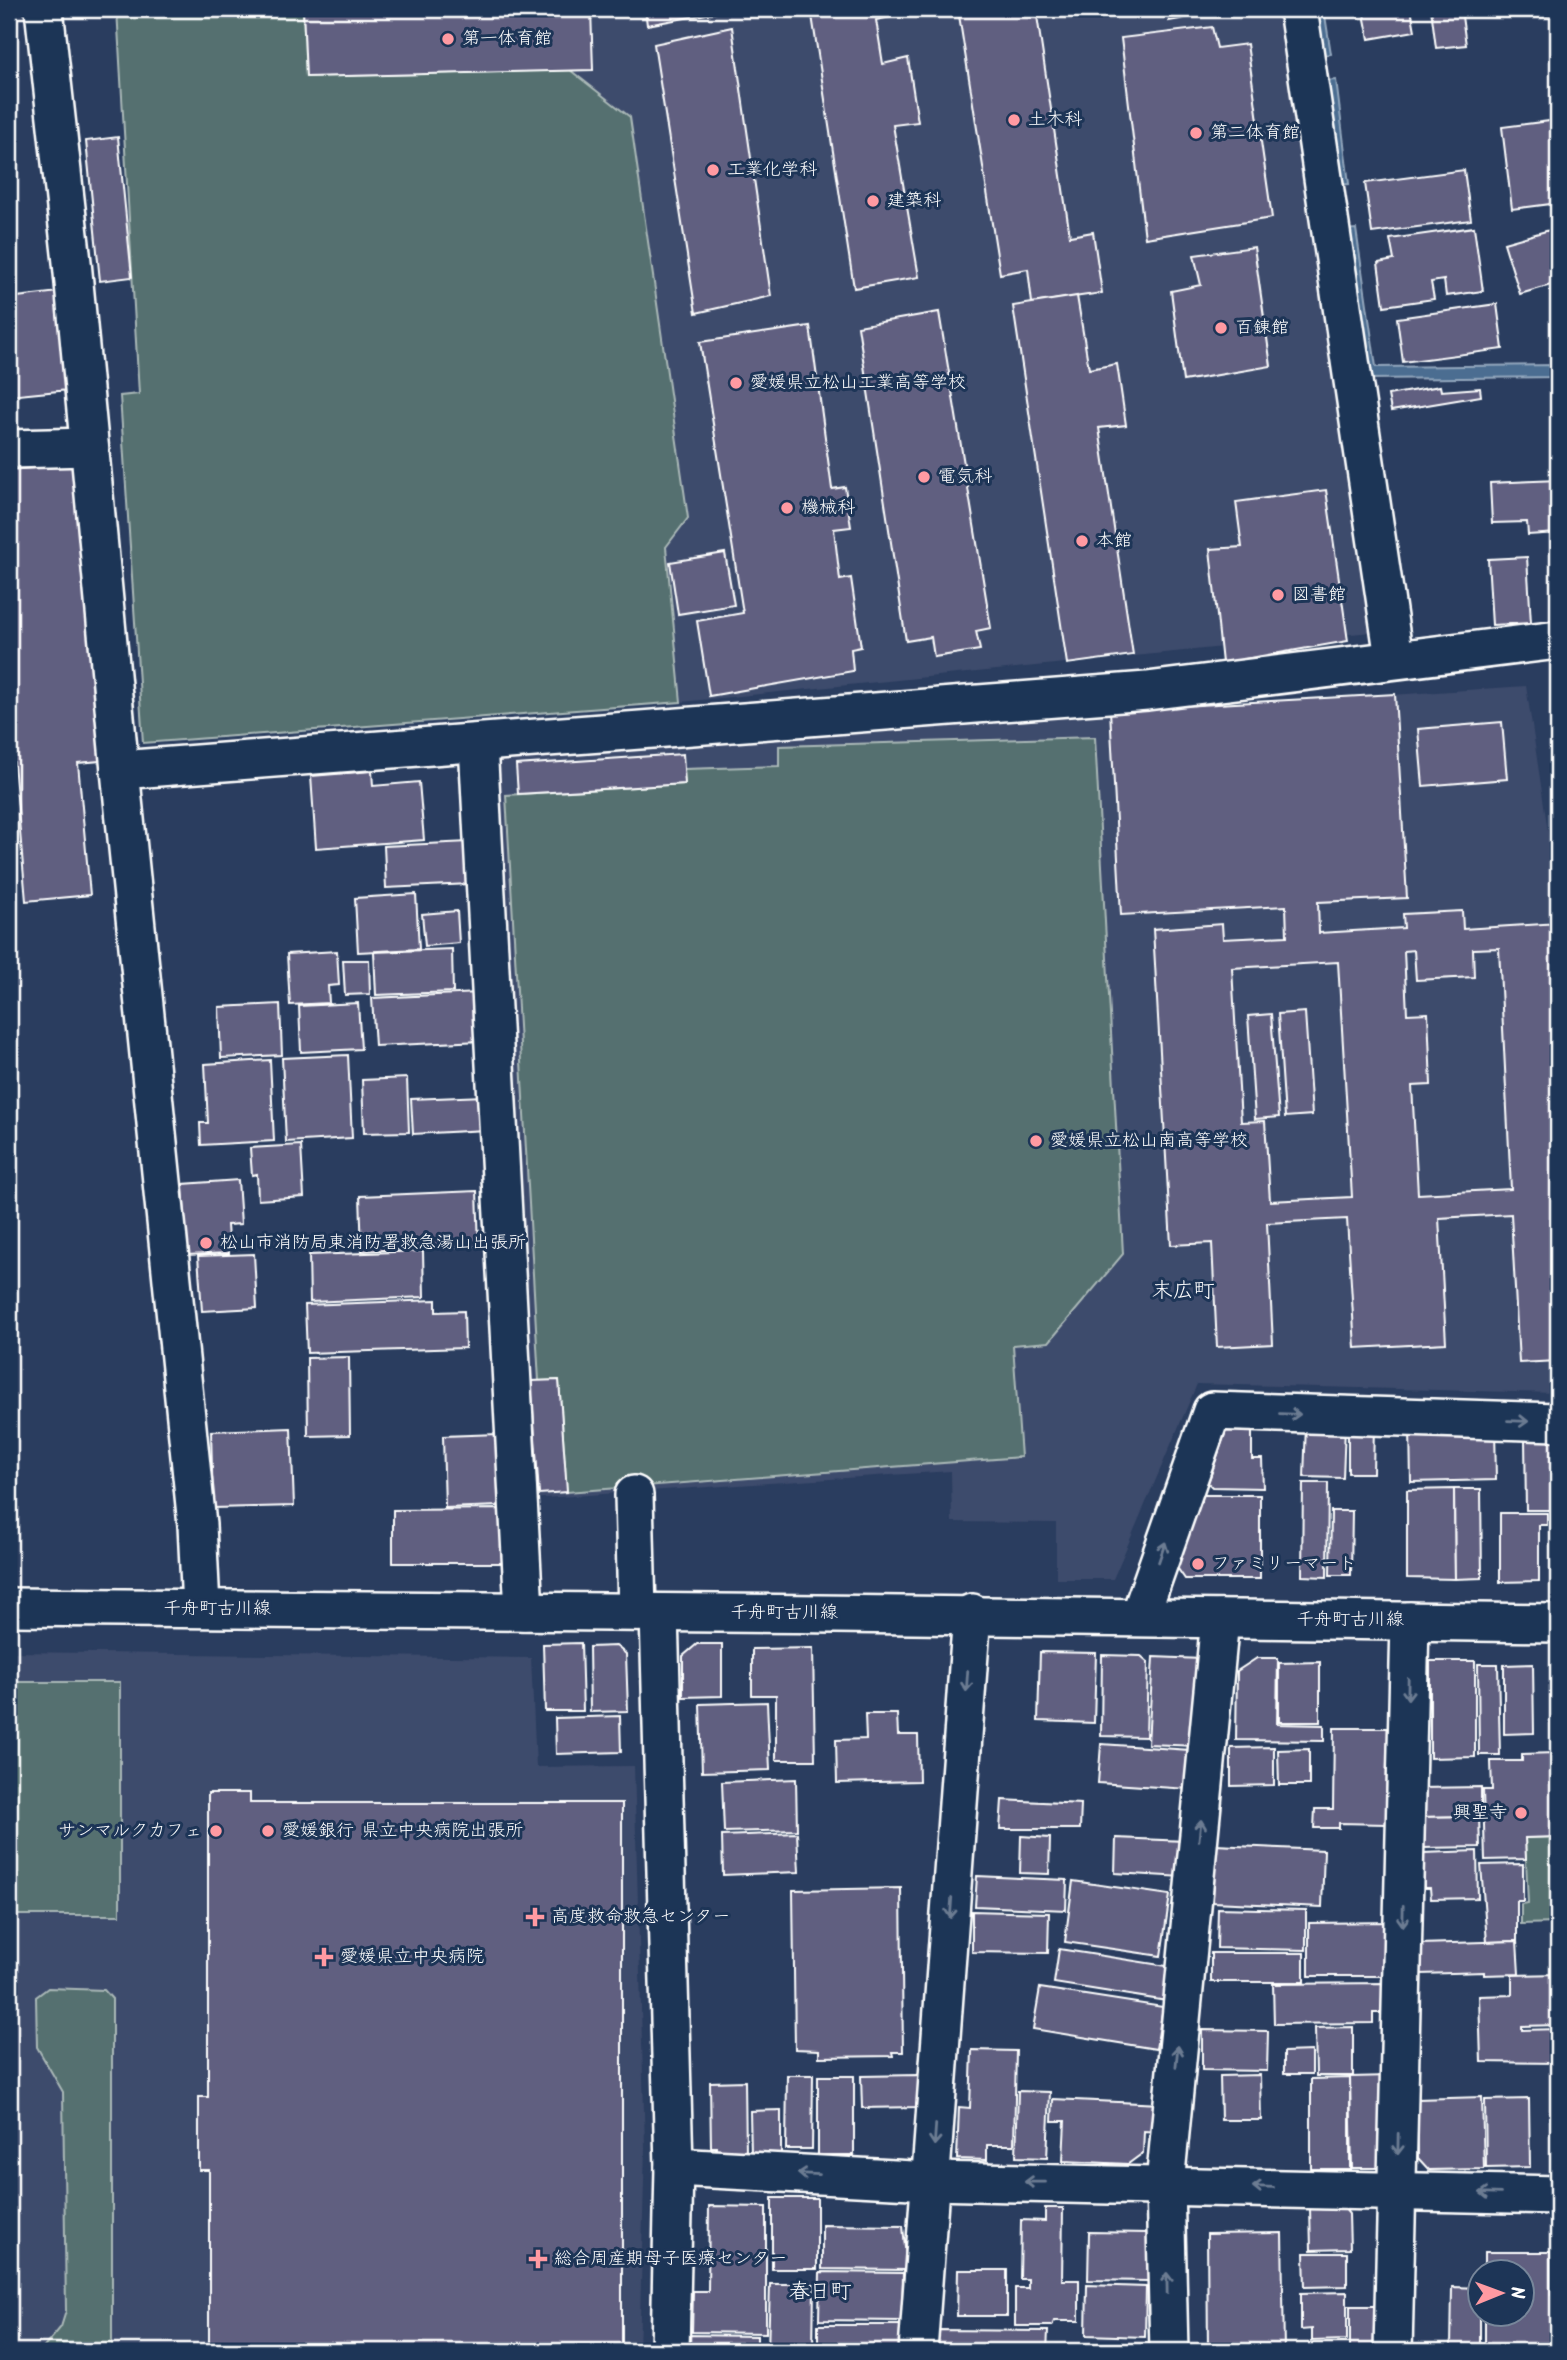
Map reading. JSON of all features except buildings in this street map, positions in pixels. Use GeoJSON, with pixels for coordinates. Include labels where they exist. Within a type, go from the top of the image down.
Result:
{"type":"FeatureCollection","features":[{"type":"Feature","properties":{"kind":"street"},"geometry":{"type":"LineString","coordinates":[[44,9],[197,1525],[201,1608]]}},
{"type":"Feature","properties":{"kind":"street"},"geometry":{"type":"LineString","coordinates":[[1298,9],[1394,658]]}},
{"type":"Feature","properties":{"kind":"street"},"geometry":{"type":"LineString","coordinates":[[9,449],[89,447]]}},
{"type":"Feature","properties":{"kind":"street"},"geometry":{"type":"LineString","coordinates":[[120,770],[1147,691],[1394,658],[1558,640]]}},
{"type":"Feature","properties":{"kind":"street"},"geometry":{"type":"LineString","coordinates":[[478,744],[524,1611]]}},
{"type":"Feature","properties":{"kind":"street"},"geometry":{"type":"LineString","coordinates":[[1140,1616],[1212,1411],[1558,1422]]}},
{"type":"Feature","properties":{"kind":"street"},"geometry":{"type":"LineString","coordinates":[[634,1495],[648,1612],[674,2167],[670,2351]]}},
{"type":"Feature","properties":{"kind":"street","name":"千舟町古川線"},"geometry":{"type":"LineString","coordinates":[[9,1606],[972,1613],[1558,1623]]}},
{"type":"Feature","properties":{"kind":"street"},"geometry":{"type":"LineString","coordinates":[[918,2351],[972,1613]]}},
{"type":"Feature","properties":{"kind":"street"},"geometry":{"type":"LineString","coordinates":[[1169,2351],[1164,2184],[1220,1619]]}},
{"type":"Feature","properties":{"kind":"street"},"geometry":{"type":"LineString","coordinates":[[1393,2351],[1410,1621]]}},
{"type":"Feature","properties":{"kind":"street"},"geometry":{"type":"LineString","coordinates":[[674,2167],[931,2181],[1164,2184],[1558,2195]]}},
{"type":"Feature","properties":{"kind":"shaded area","name":"愛媛県立松山工業高等学校"},"geometry":{"type":"Polygon","coordinates":[[[117,9],[1284,9],[1371,632],[681,702],[143,743],[120,396],[139,394],[117,9]]]}},
{"type":"Feature","properties":{"kind":"shaded area"},"geometry":{"type":"Polygon","coordinates":[[[1312,9],[1324,9],[1331,54],[1319,56],[1312,9]]]}},
{"type":"Feature","properties":{"kind":"shaded area"},"geometry":{"type":"Polygon","coordinates":[[[1336,80],[1349,184],[1338,185],[1324,81],[1336,80]]]}},
{"type":"Feature","properties":{"kind":"shaded area"},"geometry":{"type":"Polygon","coordinates":[[[1356,229],[1376,367],[1558,365],[1558,377],[1367,379],[1345,230],[1356,229]]]}},
{"type":"Feature","properties":{"kind":"shaded area","name":"愛媛県立松山南高等学校"},"geometry":{"type":"Polygon","coordinates":[[[1526,686],[1558,898],[1558,1393],[1197,1384],[1113,1579],[1056,1579],[1056,1523],[952,1522],[951,1471],[528,1499],[497,755],[1526,686]]]}},
{"type":"Feature","properties":{"kind":"shaded area","name":"愛媛県立中央病院"},"geometry":{"type":"Polygon","coordinates":[[[9,1652],[531,1658],[536,1767],[634,1766],[645,2147],[639,2351],[9,2351],[9,1652]]]}},
{"type":"Feature","properties":{"kind":"green space"},"geometry":{"type":"Polygon","coordinates":[[[117,9],[303,9],[306,77],[570,70],[630,117],[688,518],[666,547],[681,702],[143,743],[120,396],[139,394],[117,9]]]}},
{"type":"Feature","properties":{"kind":"green space"},"geometry":{"type":"Polygon","coordinates":[[[1095,737],[1123,1254],[1049,1342],[1013,1345],[1021,1457],[567,1492],[559,1380],[539,1381],[506,795],[684,784],[684,769],[779,766],[779,746],[1095,737]]]}},
{"type":"Feature","properties":{"kind":"green space"},"geometry":{"type":"Polygon","coordinates":[[[9,1682],[120,1682],[120,1915],[9,1915],[9,1682]]]}},
{"type":"Feature","properties":{"kind":"green space"},"geometry":{"type":"Polygon","coordinates":[[[1558,1837],[1558,1923],[1521,1924],[1521,1904],[1528,1903],[1525,1838],[1558,1837]]]}},
{"type":"Feature","properties":{"kind":"green space"},"geometry":{"type":"Polygon","coordinates":[[[48,1988],[104,1990],[112,1999],[112,2351],[41,2351],[61,2327],[66,2311],[63,2092],[37,2047],[36,1997],[48,1988]]]}},
{"type":"Feature","properties":{"kind":"place","name":"第一体育館"},"geometry":{"type":"Point","coordinates":[448,39]}},
{"type":"Feature","properties":{"kind":"place","name":"土木科"},"geometry":{"type":"Point","coordinates":[1014,120]}},
{"type":"Feature","properties":{"kind":"place","name":"第二体育館"},"geometry":{"type":"Point","coordinates":[1196,133]}},
{"type":"Feature","properties":{"kind":"place","name":"工業化学科"},"geometry":{"type":"Point","coordinates":[713,170]}},
{"type":"Feature","properties":{"kind":"place","name":"建築科"},"geometry":{"type":"Point","coordinates":[873,201]}},
{"type":"Feature","properties":{"kind":"place","name":"百錬館"},"geometry":{"type":"Point","coordinates":[1221,328]}},
{"type":"Feature","properties":{"kind":"place","name":"愛媛県立松山工業高等学校"},"geometry":{"type":"Point","coordinates":[736,383]}},
{"type":"Feature","properties":{"kind":"place","name":"電気科"},"geometry":{"type":"Point","coordinates":[924,477]}},
{"type":"Feature","properties":{"kind":"place","name":"機械科"},"geometry":{"type":"Point","coordinates":[787,508]}},
{"type":"Feature","properties":{"kind":"place","name":"本館"},"geometry":{"type":"Point","coordinates":[1082,541]}},
{"type":"Feature","properties":{"kind":"place","name":"図書館"},"geometry":{"type":"Point","coordinates":[1278,595]}},
{"type":"Feature","properties":{"kind":"place","name":"愛媛県立松山南高等学校"},"geometry":{"type":"Point","coordinates":[1036,1141]}},
{"type":"Feature","properties":{"kind":"place","name":"松山市消防局東消防署救急湯山出張所"},"geometry":{"type":"Point","coordinates":[206,1243]}},
{"type":"Feature","properties":{"kind":"place","name":"ファミリーマート"},"geometry":{"type":"Point","coordinates":[1198,1564]}},
{"type":"Feature","properties":{"kind":"place","name":"興聖寺"},"geometry":{"type":"Point","coordinates":[1521,1813]}},
{"type":"Feature","properties":{"kind":"place","name":"サンマルクカフェ"},"geometry":{"type":"Point","coordinates":[216,1831]}},
{"type":"Feature","properties":{"kind":"place","name":"愛媛銀行 県立中央病院出張所"},"geometry":{"type":"Point","coordinates":[268,1831]}},
{"type":"Feature","properties":{"kind":"place","name":"高度救命救急センター"},"geometry":{"type":"Point","coordinates":[535,1917]}},
{"type":"Feature","properties":{"kind":"place","name":"愛媛県立中央病院"},"geometry":{"type":"Point","coordinates":[324,1957]}},
{"type":"Feature","properties":{"kind":"place","name":"総合周産期母子医療センター"},"geometry":{"type":"Point","coordinates":[538,2259]}},
{"type":"Feature","properties":{"kind":"district","name":"末広町"},"geometry":{"type":"Point","coordinates":[1183,1291]}},
{"type":"Feature","properties":{"kind":"district","name":"春日町"},"geometry":{"type":"Point","coordinates":[820,2292]}}]}
